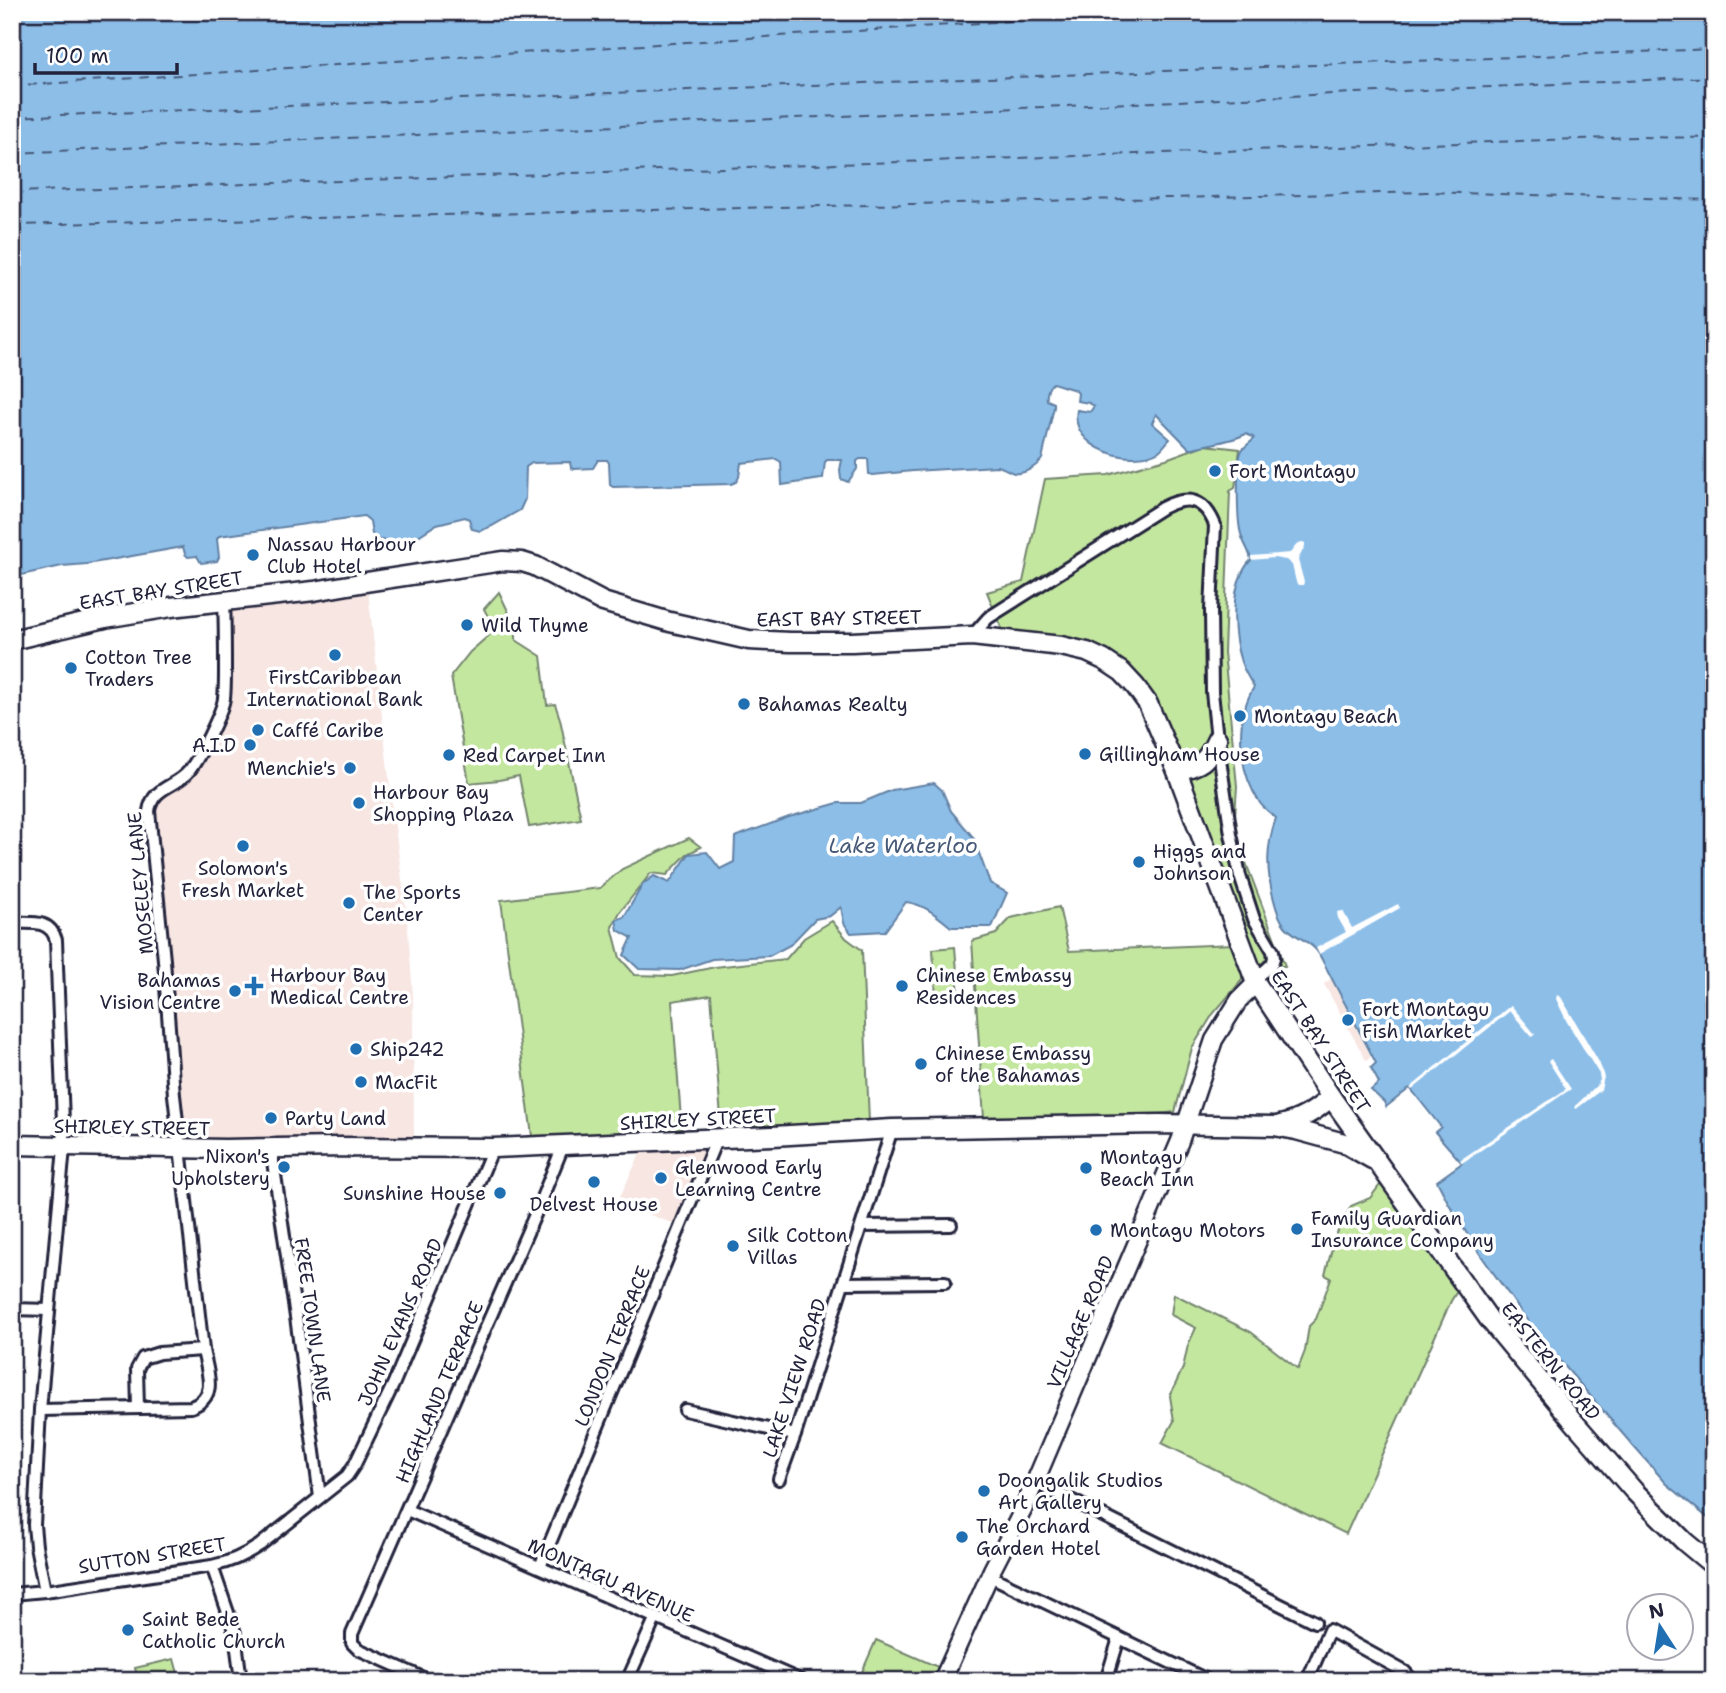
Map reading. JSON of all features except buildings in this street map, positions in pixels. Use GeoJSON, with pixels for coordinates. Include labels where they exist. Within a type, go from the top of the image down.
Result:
{"type":"FeatureCollection","features":[{"type":"Feature","properties":{"kind":"highway","name":"EAST BAY STREET"},"geometry":{"type":"LineString","coordinates":[[12,640],[105,618],[224,601],[314,592],[503,561],[535,566],[613,606],[749,640],[852,642],[972,636],[1061,646],[1087,652],[1122,672],[1148,704],[1177,771],[1256,983],[1378,1163]]}},
{"type":"Feature","properties":{"kind":"highway"},"geometry":{"type":"LineString","coordinates":[[1177,771],[1194,766],[1209,757],[1217,740]]}},
{"type":"Feature","properties":{"kind":"highway"},"geometry":{"type":"LineString","coordinates":[[1273,1126],[1305,1117],[1331,1097]]}},
{"type":"Feature","properties":{"kind":"highway","name":"SHIRLEY STREET"},"geometry":{"type":"LineString","coordinates":[[12,1145],[181,1149],[493,1148],[892,1129],[1160,1124],[1273,1126],[1308,1132],[1344,1143],[1378,1163]]}},
{"type":"Feature","properties":{"kind":"highway","name":"EASTERN ROAD"},"geometry":{"type":"LineString","coordinates":[[1378,1163],[1489,1319],[1574,1422],[1634,1491],[1685,1542],[1714,1566]]}},
{"type":"Feature","properties":{"kind":"main road","name":"VILLAGE ROAD"},"geometry":{"type":"LineString","coordinates":[[942,1681],[1035,1482],[1185,1126],[1214,1040],[1239,1000],[1256,983]]}},
{"type":"Feature","properties":{"kind":"street"},"geometry":{"type":"LineString","coordinates":[[972,636],[988,618],[1149,514],[1174,501],[1189,500],[1200,504],[1210,514],[1215,525],[1211,610],[1212,692],[1217,740],[1240,876],[1254,919],[1273,951],[1274,958],[1256,983]]}},
{"type":"Feature","properties":{"kind":"street","name":"MOSELEY LANE"},"geometry":{"type":"LineString","coordinates":[[138,1408],[191,1406],[202,1402],[209,1393],[173,1082],[149,811],[155,794],[182,779],[190,770],[224,701],[224,601]]}},
{"type":"Feature","properties":{"kind":"street"},"geometry":{"type":"LineString","coordinates":[[12,923],[47,925],[56,940],[64,1147],[40,1410],[34,1525],[45,1591]]}},
{"type":"Feature","properties":{"kind":"street","name":"LAKE VIEW ROAD"},"geometry":{"type":"LineString","coordinates":[[779,1479],[892,1129]]}},
{"type":"Feature","properties":{"kind":"street","name":"LONDON TERRACE"},"geometry":{"type":"LineString","coordinates":[[540,1567],[717,1138]]}},
{"type":"Feature","properties":{"kind":"street","name":"HIGHLAND TERRACE"},"geometry":{"type":"LineString","coordinates":[[430,1681],[358,1649],[352,1643],[352,1634],[564,1146]]}},
{"type":"Feature","properties":{"kind":"street","name":"FREE TOWN LANE"},"geometry":{"type":"LineString","coordinates":[[271,1148],[320,1497]]}},
{"type":"Feature","properties":{"kind":"street","name":"JOHN EVANS ROAD"},"geometry":{"type":"LineString","coordinates":[[320,1497],[347,1476],[355,1464],[393,1384],[493,1148]]}},
{"type":"Feature","properties":{"kind":"street"},"geometry":{"type":"LineString","coordinates":[[862,1226],[951,1225]]}},
{"type":"Feature","properties":{"kind":"street"},"geometry":{"type":"LineString","coordinates":[[844,1283],[945,1282]]}},
{"type":"Feature","properties":{"kind":"street"},"geometry":{"type":"LineString","coordinates":[[12,1309],[50,1310]]}},
{"type":"Feature","properties":{"kind":"street"},"geometry":{"type":"LineString","coordinates":[[40,1410],[138,1408],[137,1369],[143,1358],[159,1353],[203,1350]]}},
{"type":"Feature","properties":{"kind":"street"},"geometry":{"type":"LineString","coordinates":[[685,1410],[795,1435]]}},
{"type":"Feature","properties":{"kind":"street"},"geometry":{"type":"LineString","coordinates":[[1035,1482],[1314,1622]]}},
{"type":"Feature","properties":{"kind":"street","name":"SUTTON STREET"},"geometry":{"type":"LineString","coordinates":[[12,1594],[233,1561],[247,1555],[320,1497]]}},
{"type":"Feature","properties":{"kind":"street","name":"MONTAGU AVENUE"},"geometry":{"type":"LineString","coordinates":[[407,1510],[802,1681]]}},
{"type":"Feature","properties":{"kind":"street"},"geometry":{"type":"LineString","coordinates":[[212,1566],[235,1633],[241,1681]]}},
{"type":"Feature","properties":{"kind":"street"},"geometry":{"type":"LineString","coordinates":[[990,1576],[1209,1681]]}},
{"type":"Feature","properties":{"kind":"street"},"geometry":{"type":"LineString","coordinates":[[627,1681],[655,1619]]}},
{"type":"Feature","properties":{"kind":"street"},"geometry":{"type":"LineString","coordinates":[[1307,1681],[1329,1630],[1405,1672],[1413,1681]]}},
{"type":"Feature","properties":{"kind":"street"},"geometry":{"type":"LineString","coordinates":[[1107,1681],[1119,1638]]}},
{"type":"Feature","properties":{"kind":"shaded area","name":"Harbour Bay Shopping Plaza"},"geometry":{"type":"Polygon","coordinates":[[[368,591],[407,917],[413,996],[414,1139],[185,1142],[156,842],[155,805],[164,794],[185,783],[196,771],[229,700],[229,607],[368,591]]]}},
{"type":"Feature","properties":{"kind":"shaded area","name":"Fort Montagu Fish Market"},"geometry":{"type":"Polygon","coordinates":[[[1331,979],[1371,1057],[1366,1060],[1324,984],[1331,979]]]}},
{"type":"Feature","properties":{"kind":"shaded area","name":"Glenwood Early Learning Centre"},"geometry":{"type":"Polygon","coordinates":[[[706,1148],[675,1224],[617,1203],[641,1152],[706,1148]]]}},
{"type":"Feature","properties":{"kind":"green space","name":"Fort Montagu"},"geometry":{"type":"Polygon","coordinates":[[[1204,445],[1240,449],[1235,488],[1230,491],[1224,652],[1237,786],[1234,831],[1285,966],[1255,966],[1181,761],[1115,658],[1073,639],[1004,634],[987,592],[1023,582],[1045,479],[1108,475],[1204,445]]]}},
{"type":"Feature","properties":{"kind":"green space"},"geometry":{"type":"Polygon","coordinates":[[[499,592],[516,628],[516,640],[541,656],[547,705],[555,704],[560,719],[581,819],[529,827],[519,776],[469,783],[451,676],[470,652],[495,630],[484,609],[499,592]]]}},
{"type":"Feature","properties":{"kind":"green space"},"geometry":{"type":"Polygon","coordinates":[[[689,838],[701,847],[687,854],[667,875],[651,873],[620,912],[612,927],[620,958],[635,975],[672,976],[715,967],[786,959],[804,938],[832,921],[846,938],[862,950],[869,1122],[722,1130],[711,995],[672,1001],[682,1132],[532,1136],[501,900],[600,888],[622,869],[689,838]]]}},
{"type":"Feature","properties":{"kind":"green space"},"geometry":{"type":"Polygon","coordinates":[[[1059,907],[1069,951],[1234,944],[1242,965],[1242,980],[1213,1014],[1192,1048],[1175,1112],[984,1118],[972,941],[996,934],[1011,918],[1059,907]]]}},
{"type":"Feature","properties":{"kind":"green space"},"geometry":{"type":"Polygon","coordinates":[[[955,947],[959,996],[936,997],[933,949],[955,947]]]}},
{"type":"Feature","properties":{"kind":"green space"},"geometry":{"type":"Polygon","coordinates":[[[1383,1181],[1459,1288],[1346,1534],[1162,1443],[1174,1421],[1170,1396],[1183,1368],[1188,1345],[1196,1328],[1171,1315],[1174,1294],[1251,1332],[1298,1369],[1305,1351],[1309,1326],[1316,1319],[1331,1278],[1325,1275],[1335,1237],[1351,1206],[1370,1198],[1383,1181]]]}},
{"type":"Feature","properties":{"kind":"green space"},"geometry":{"type":"Polygon","coordinates":[[[876,1640],[938,1667],[932,1681],[858,1681],[876,1640]]]}},
{"type":"Feature","properties":{"kind":"green space"},"geometry":{"type":"Polygon","coordinates":[[[174,1659],[180,1681],[138,1681],[135,1668],[174,1659]]]}},
{"type":"Feature","properties":{"kind":"water"},"geometry":{"type":"Polygon","coordinates":[[[12,12],[1714,12],[1714,1523],[1667,1484],[1524,1316],[1475,1247],[1437,1181],[1462,1163],[1435,1132],[1441,1127],[1410,1088],[1386,1107],[1371,1090],[1379,1083],[1371,1068],[1376,1063],[1319,954],[1289,930],[1279,917],[1268,869],[1270,839],[1276,818],[1262,805],[1253,790],[1243,761],[1243,715],[1254,687],[1241,662],[1234,623],[1239,582],[1251,560],[1240,527],[1240,456],[1253,437],[1246,434],[1190,449],[1156,414],[1152,423],[1170,439],[1163,447],[1147,456],[1119,456],[1092,444],[1077,423],[1077,410],[1090,412],[1094,406],[1077,401],[1078,393],[1075,390],[1053,383],[1047,393],[1047,400],[1054,403],[1054,407],[1042,459],[1022,473],[1014,473],[997,466],[873,475],[869,474],[868,459],[860,459],[848,482],[841,479],[842,460],[827,460],[823,478],[782,485],[781,462],[776,459],[741,463],[739,477],[731,484],[613,487],[610,485],[607,460],[598,460],[593,468],[574,469],[571,468],[570,462],[532,463],[526,467],[525,499],[520,510],[480,531],[472,529],[469,519],[465,517],[437,524],[415,538],[379,540],[372,534],[370,521],[364,516],[219,536],[217,561],[201,563],[197,556],[188,557],[183,547],[62,566],[12,577],[12,12]]]}},
{"type":"Feature","properties":{"kind":"water","name":"Lake Waterloo"},"geometry":{"type":"Polygon","coordinates":[[[934,783],[942,790],[951,811],[973,837],[990,883],[1007,893],[992,927],[951,927],[925,908],[906,902],[885,931],[851,933],[844,923],[841,907],[830,916],[815,919],[790,945],[769,956],[712,959],[680,970],[639,969],[624,955],[632,938],[618,930],[616,920],[624,917],[643,884],[654,876],[669,883],[689,854],[707,852],[720,869],[734,862],[735,837],[838,803],[861,803],[892,790],[934,783]]]}},
{"type":"Feature","properties":{"kind":"pier"},"geometry":{"type":"Polygon","coordinates":[[[1303,542],[1305,546],[1298,560],[1303,585],[1298,585],[1292,565],[1286,560],[1251,560],[1251,556],[1290,553],[1298,543],[1303,542]]]}},
{"type":"Feature","properties":{"kind":"pier"},"geometry":{"type":"Polygon","coordinates":[[[1398,904],[1400,908],[1319,954],[1316,948],[1346,932],[1337,912],[1343,911],[1352,928],[1398,904]]]}},
{"type":"Feature","properties":{"kind":"pier"},"geometry":{"type":"Polygon","coordinates":[[[1557,995],[1561,997],[1599,1062],[1604,1077],[1601,1090],[1575,1110],[1575,1106],[1600,1080],[1567,1022],[1556,999],[1557,995]]]}},
{"type":"Feature","properties":{"kind":"pier"},"geometry":{"type":"Polygon","coordinates":[[[1511,1005],[1535,1034],[1532,1037],[1510,1011],[1412,1090],[1410,1088],[1511,1005]]]}},
{"type":"Feature","properties":{"kind":"pier"},"geometry":{"type":"Polygon","coordinates":[[[1551,1059],[1571,1089],[1462,1163],[1460,1160],[1566,1089],[1548,1061],[1551,1059]]]}},
{"type":"Feature","properties":{"kind":"ferry route"},"geometry":{"type":"LineString","coordinates":[[12,86],[1149,12]]}},
{"type":"Feature","properties":{"kind":"ferry route"},"geometry":{"type":"LineString","coordinates":[[12,117],[1714,49]]}},
{"type":"Feature","properties":{"kind":"ferry route"},"geometry":{"type":"LineString","coordinates":[[12,153],[1714,77]]}},
{"type":"Feature","properties":{"kind":"ferry route"},"geometry":{"type":"LineString","coordinates":[[12,192],[1638,137],[1714,138]]}},
{"type":"Feature","properties":{"kind":"ferry route"},"geometry":{"type":"LineString","coordinates":[[12,225],[1426,192],[1714,200]]}},
{"type":"Feature","properties":{"kind":"place","name":"Fort Montagu"},"geometry":{"type":"Point","coordinates":[1215,471]}},
{"type":"Feature","properties":{"kind":"place","name":"Nassau Harbour Club Hotel"},"geometry":{"type":"Point","coordinates":[253,555]}},
{"type":"Feature","properties":{"kind":"place","name":"Wild Thyme"},"geometry":{"type":"Point","coordinates":[467,625]}},
{"type":"Feature","properties":{"kind":"place","name":"FirstCaribbean International Bank"},"geometry":{"type":"Point","coordinates":[335,655]}},
{"type":"Feature","properties":{"kind":"place","name":"Cotton Tree Traders"},"geometry":{"type":"Point","coordinates":[71,668]}},
{"type":"Feature","properties":{"kind":"place","name":"Bahamas Realty"},"geometry":{"type":"Point","coordinates":[744,704]}},
{"type":"Feature","properties":{"kind":"place","name":"Montagu Beach"},"geometry":{"type":"Point","coordinates":[1240,716]}},
{"type":"Feature","properties":{"kind":"place","name":"Caffé Caribe"},"geometry":{"type":"Point","coordinates":[258,730]}},
{"type":"Feature","properties":{"kind":"place","name":"A.I.D"},"geometry":{"type":"Point","coordinates":[250,745]}},
{"type":"Feature","properties":{"kind":"place","name":"Gillingham House"},"geometry":{"type":"Point","coordinates":[1085,754]}},
{"type":"Feature","properties":{"kind":"place","name":"Red Carpet Inn"},"geometry":{"type":"Point","coordinates":[449,755]}},
{"type":"Feature","properties":{"kind":"place","name":"Menchie's"},"geometry":{"type":"Point","coordinates":[350,768]}},
{"type":"Feature","properties":{"kind":"place","name":"Harbour Bay Shopping Plaza"},"geometry":{"type":"Point","coordinates":[359,803]}},
{"type":"Feature","properties":{"kind":"place","name":"Solomon's Fresh Market"},"geometry":{"type":"Point","coordinates":[243,846]}},
{"type":"Feature","properties":{"kind":"place","name":"Higgs and Johnson"},"geometry":{"type":"Point","coordinates":[1139,862]}},
{"type":"Feature","properties":{"kind":"place","name":"The Sports Center"},"geometry":{"type":"Point","coordinates":[349,903]}},
{"type":"Feature","properties":{"kind":"place","name":"Harbour Bay Medical Centre"},"geometry":{"type":"Point","coordinates":[254,986]}},
{"type":"Feature","properties":{"kind":"place","name":"Chinese Embassy Residences"},"geometry":{"type":"Point","coordinates":[902,986]}},
{"type":"Feature","properties":{"kind":"place","name":"Bahamas Vision Centre"},"geometry":{"type":"Point","coordinates":[235,991]}},
{"type":"Feature","properties":{"kind":"place","name":"Fort Montagu Fish Market"},"geometry":{"type":"Point","coordinates":[1348,1020]}},
{"type":"Feature","properties":{"kind":"place","name":"Ship242"},"geometry":{"type":"Point","coordinates":[356,1049]}},
{"type":"Feature","properties":{"kind":"place","name":"Chinese Embassy of the Bahamas"},"geometry":{"type":"Point","coordinates":[921,1064]}},
{"type":"Feature","properties":{"kind":"place","name":"MacFit"},"geometry":{"type":"Point","coordinates":[361,1082]}},
{"type":"Feature","properties":{"kind":"place","name":"Party Land"},"geometry":{"type":"Point","coordinates":[271,1118]}},
{"type":"Feature","properties":{"kind":"place","name":"Nixon's Upholstery"},"geometry":{"type":"Point","coordinates":[284,1167]}},
{"type":"Feature","properties":{"kind":"place","name":"Montagu Beach Inn"},"geometry":{"type":"Point","coordinates":[1086,1168]}},
{"type":"Feature","properties":{"kind":"place","name":"Glenwood Early Learning Centre"},"geometry":{"type":"Point","coordinates":[661,1178]}},
{"type":"Feature","properties":{"kind":"place","name":"Delvest House"},"geometry":{"type":"Point","coordinates":[594,1182]}},
{"type":"Feature","properties":{"kind":"place","name":"Sunshine House"},"geometry":{"type":"Point","coordinates":[500,1193]}},
{"type":"Feature","properties":{"kind":"place","name":"Family Guardian Insurance Company"},"geometry":{"type":"Point","coordinates":[1297,1229]}},
{"type":"Feature","properties":{"kind":"place","name":"Montagu Motors"},"geometry":{"type":"Point","coordinates":[1096,1230]}},
{"type":"Feature","properties":{"kind":"place","name":"Silk Cotton Villas"},"geometry":{"type":"Point","coordinates":[733,1246]}},
{"type":"Feature","properties":{"kind":"place","name":"Doongalik Studios Art Gallery"},"geometry":{"type":"Point","coordinates":[984,1491]}},
{"type":"Feature","properties":{"kind":"place","name":"The Orchard Garden Hotel"},"geometry":{"type":"Point","coordinates":[962,1537]}},
{"type":"Feature","properties":{"kind":"place","name":"Saint Bede Catholic Church"},"geometry":{"type":"Point","coordinates":[128,1630]}}]}
